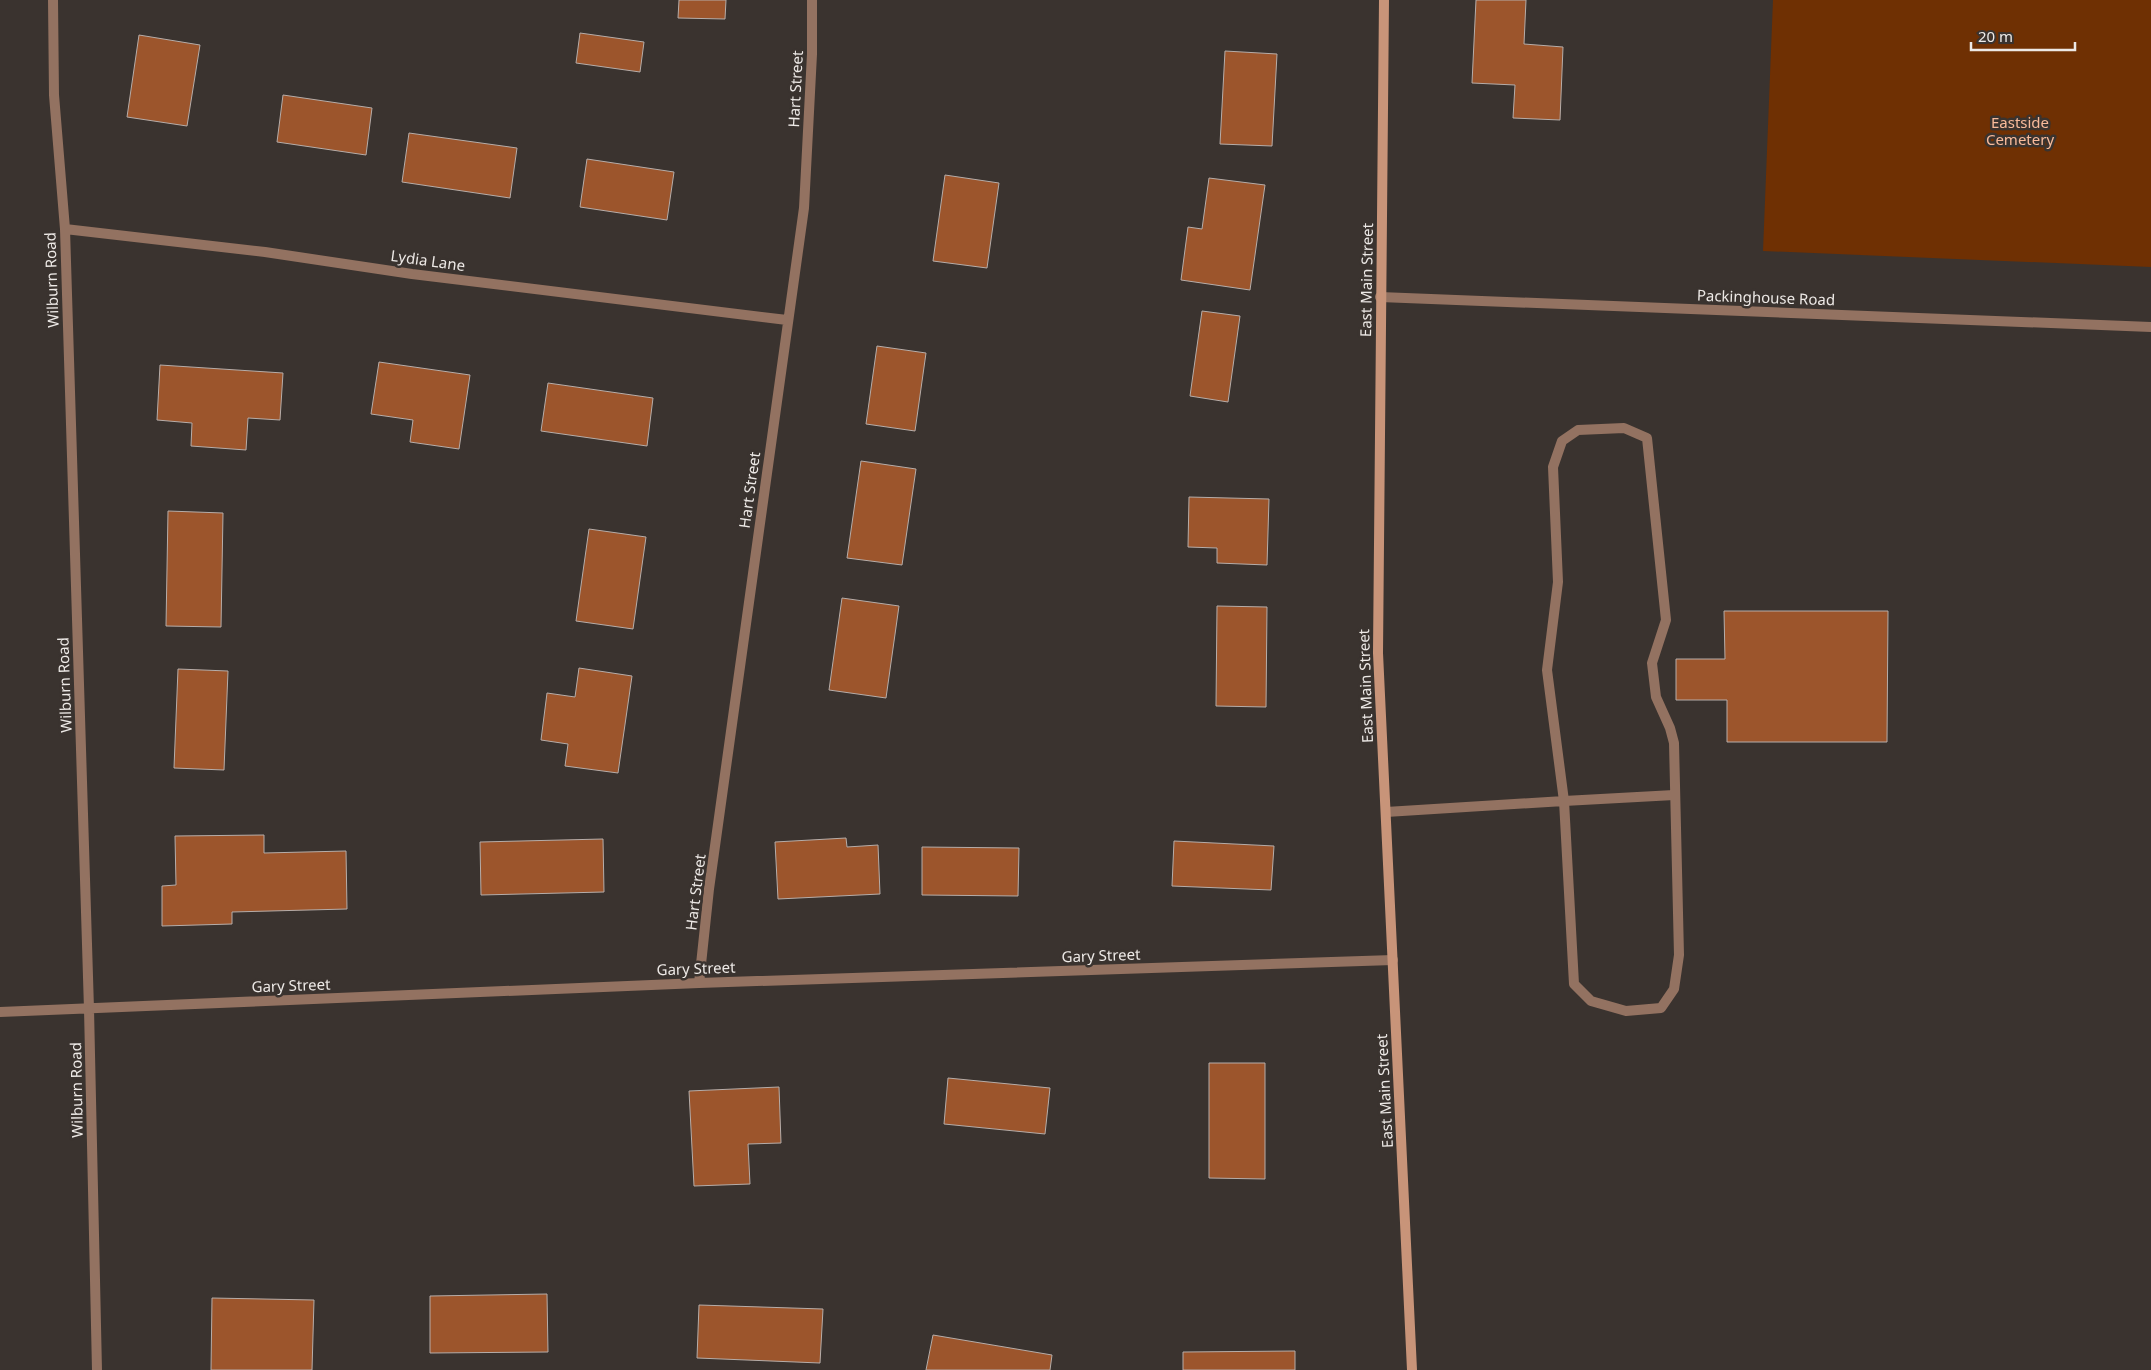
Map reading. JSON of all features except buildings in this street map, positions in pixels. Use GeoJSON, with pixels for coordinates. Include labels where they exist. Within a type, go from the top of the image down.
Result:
{"type":"FeatureCollection","features":[{"type":"Feature","properties":{"kind":"main road","name":"East Main Street"},"geometry":{"type":"LineString","coordinates":[[1384,0],[1378,654],[1412,1370]]}},
{"type":"Feature","properties":{"kind":"street","name":"Wilburn Road"},"geometry":{"type":"LineString","coordinates":[[53,0],[54,95],[65,229],[89,1009],[97,1370]]}},
{"type":"Feature","properties":{"kind":"street","name":"Hart Street"},"geometry":{"type":"LineString","coordinates":[[699,983],[709,889],[804,208],[812,54],[812,0]]}},
{"type":"Feature","properties":{"kind":"street","name":"Lydia Lane"},"geometry":{"type":"LineString","coordinates":[[65,229],[265,252],[412,274],[787,320]]}},
{"type":"Feature","properties":{"kind":"street","name":"Packinghouse Road"},"geometry":{"type":"LineString","coordinates":[[1380,297],[2151,327]]}},
{"type":"Feature","properties":{"kind":"street"},"geometry":{"type":"LineString","coordinates":[[1624,428],[1647,438],[1666,620],[1652,663],[1656,697],[1670,728],[1674,743],[1679,955],[1674,989],[1660,1008],[1626,1011],[1591,1001],[1574,984],[1564,801],[1547,670],[1558,582],[1553,467],[1562,441],[1578,430],[1624,428]]}},
{"type":"Feature","properties":{"kind":"street"},"geometry":{"type":"LineString","coordinates":[[1386,812],[1674,795]]}},
{"type":"Feature","properties":{"kind":"street","name":"Gary Street"},"geometry":{"type":"LineString","coordinates":[[0,1012],[699,983],[1393,960]]}},
{"type":"Feature","properties":{"kind":"green space","name":"Eastside Cemetery"},"geometry":{"type":"Polygon","coordinates":[[[1773,0],[2151,0],[2151,267],[1763,251],[1773,0]]]}}]}
